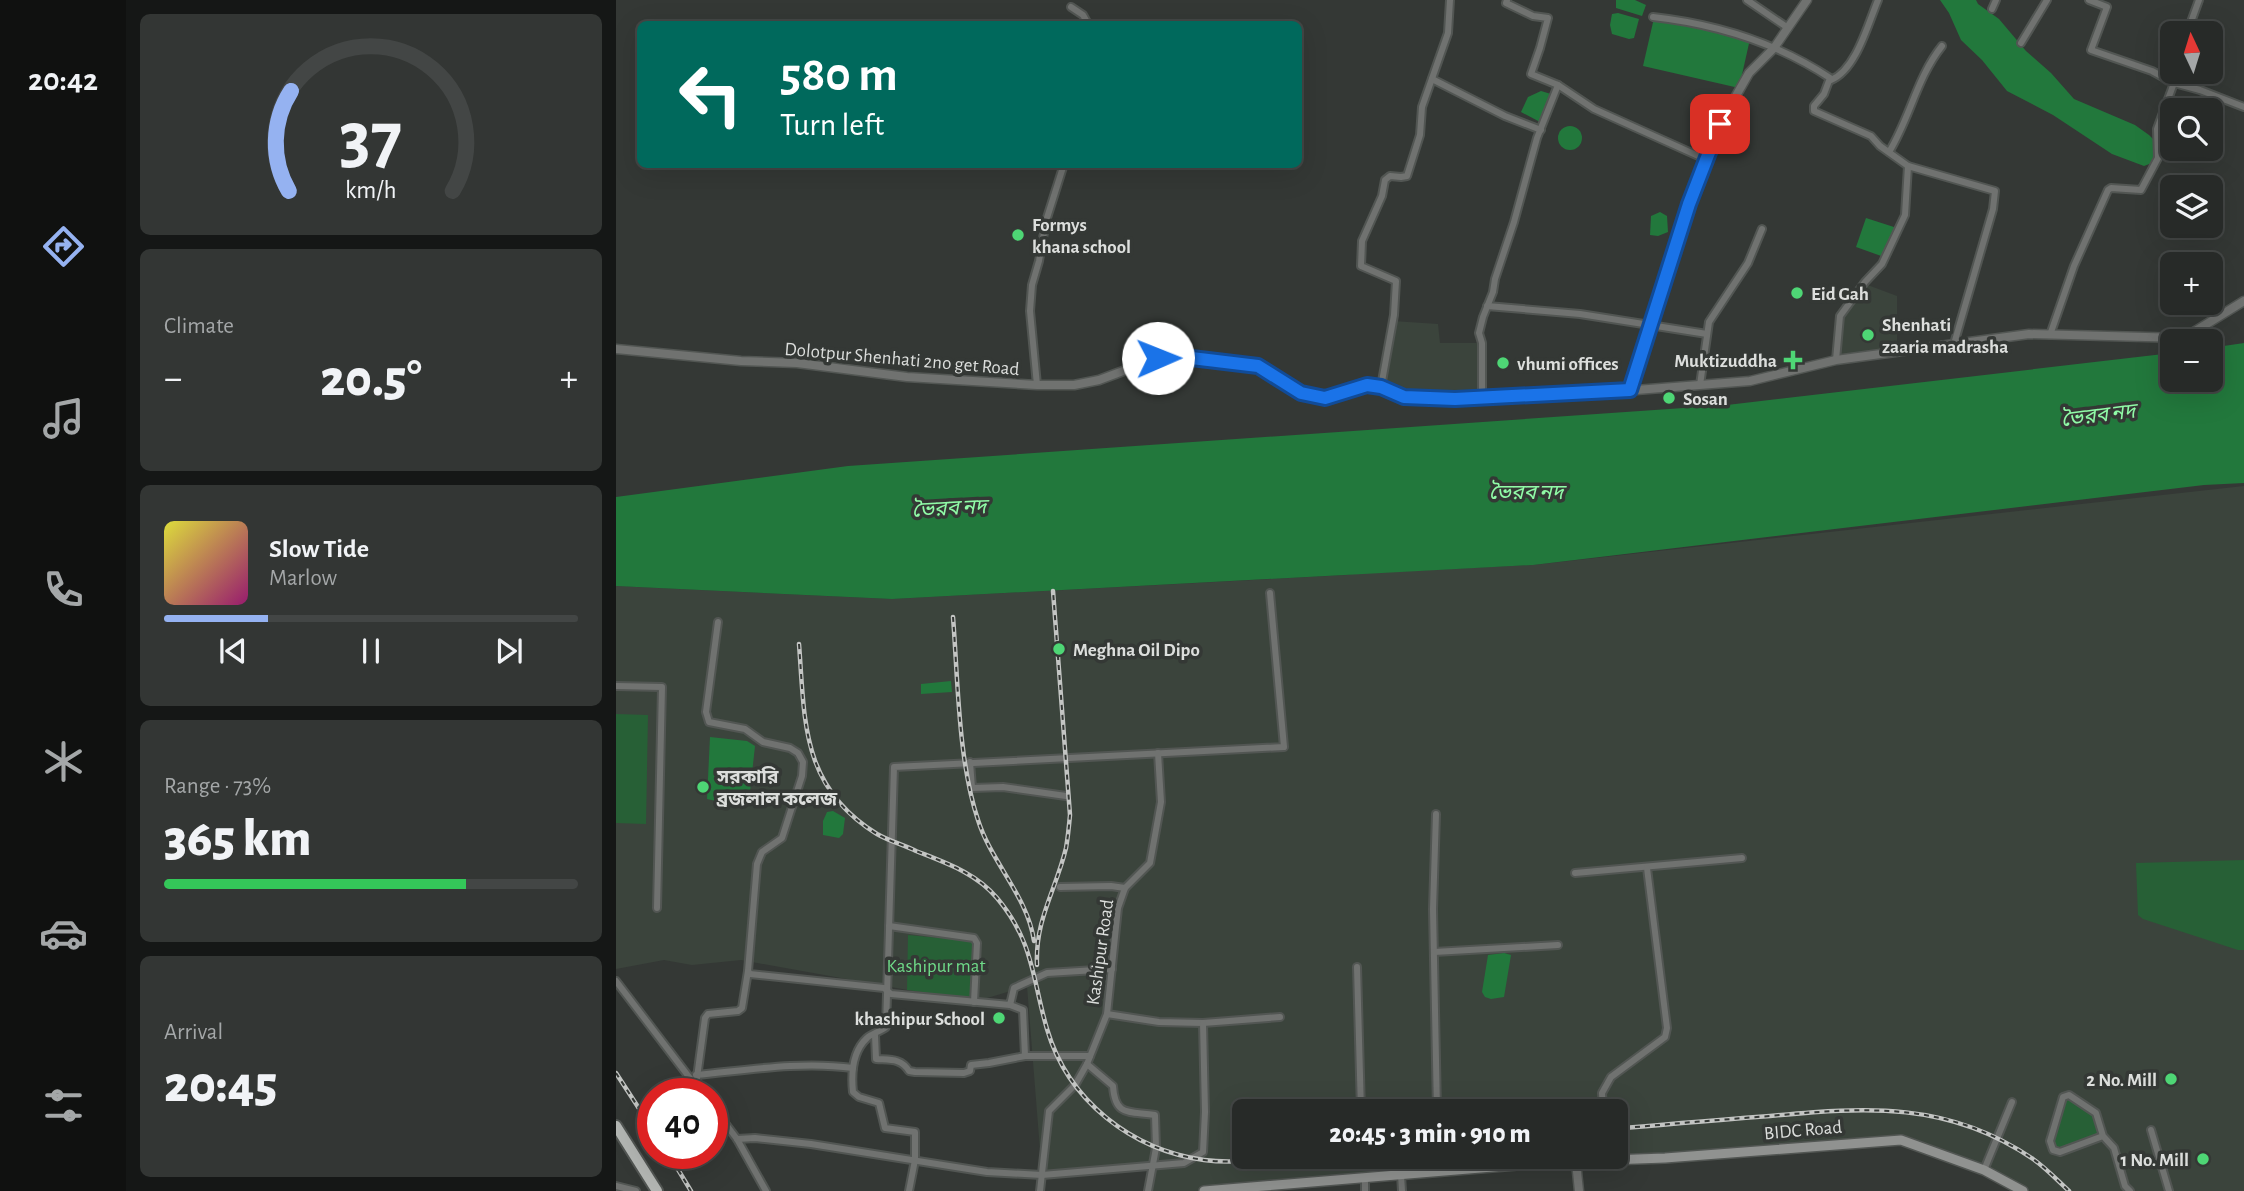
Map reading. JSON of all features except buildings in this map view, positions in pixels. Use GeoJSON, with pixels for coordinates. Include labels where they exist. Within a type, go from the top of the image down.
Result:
{"type":"FeatureCollection","features":[{"type":"Feature","properties":{"kind":"highway"},"geometry":{"type":"LineString","coordinates":[[616,1126],[657,1191]]}},
{"type":"Feature","properties":{"kind":"main road","name":"BIDC Road"},"geometry":{"type":"LineString","coordinates":[[1628,1158],[1665,1158],[1901,1140],[1984,1170],[2023,1191]]}},
{"type":"Feature","properties":{"kind":"main road","name":"BIDC Road"},"geometry":{"type":"LineString","coordinates":[[1204,1191],[1365,1184],[1474,1169]]}},
{"type":"Feature","properties":{"kind":"main road","name":"BIDC Road"},"geometry":{"type":"LineString","coordinates":[[1401,1177],[1528,1169]]}},
{"type":"Feature","properties":{"kind":"main road","name":"BIDC Road"},"geometry":{"type":"LineString","coordinates":[[1270,1191],[1303,1187]]}},
{"type":"Feature","properties":{"kind":"street"},"geometry":{"type":"LineString","coordinates":[[1381,387],[1394,315],[1396,281],[1361,266],[1362,241],[1382,196],[1385,180],[1390,176],[1407,176],[1420,135],[1422,107],[1448,33],[1450,0]]}},
{"type":"Feature","properties":{"kind":"street"},"geometry":{"type":"LineString","coordinates":[[1507,0],[1506,4],[1514,8],[1548,18],[1531,74],[1558,85],[1594,109],[1705,159]]}},
{"type":"Feature","properties":{"kind":"street"},"geometry":{"type":"LineString","coordinates":[[1747,0],[1788,28]]}},
{"type":"Feature","properties":{"kind":"street"},"geometry":{"type":"LineString","coordinates":[[1630,390],[1674,246],[1720,124],[1749,73],[1774,48],[1807,0]]}},
{"type":"Feature","properties":{"kind":"street"},"geometry":{"type":"LineString","coordinates":[[1878,0],[1849,67],[1831,80],[1813,110],[1871,136],[1908,166],[1995,191],[1993,209],[1954,344]]}},
{"type":"Feature","properties":{"kind":"street"},"geometry":{"type":"LineString","coordinates":[[1992,9],[1996,0]]}},
{"type":"Feature","properties":{"kind":"street"},"geometry":{"type":"LineString","coordinates":[[2021,43],[2047,0]]}},
{"type":"Feature","properties":{"kind":"street"},"geometry":{"type":"LineString","coordinates":[[2089,0],[2107,7],[2091,50],[2160,75]]}},
{"type":"Feature","properties":{"kind":"street"},"geometry":{"type":"LineString","coordinates":[[2191,21],[2199,0]]}},
{"type":"Feature","properties":{"kind":"street"},"geometry":{"type":"LineString","coordinates":[[1071,7],[1083,15],[1086,21]]}},
{"type":"Feature","properties":{"kind":"street"},"geometry":{"type":"LineString","coordinates":[[1653,17],[1746,36],[1820,71],[1831,80]]}},
{"type":"Feature","properties":{"kind":"street"},"geometry":{"type":"LineString","coordinates":[[1889,152],[1933,57],[1942,46]]}},
{"type":"Feature","properties":{"kind":"street"},"geometry":{"type":"LineString","coordinates":[[1432,79],[1505,116],[1541,130]]}},
{"type":"Feature","properties":{"kind":"street"},"geometry":{"type":"LineString","coordinates":[[2050,335],[2074,266],[2108,190],[2141,190],[2158,159],[2157,129],[2174,84]]}},
{"type":"Feature","properties":{"kind":"street"},"geometry":{"type":"LineString","coordinates":[[2178,84],[2244,107]]}},
{"type":"Feature","properties":{"kind":"street"},"geometry":{"type":"LineString","coordinates":[[1482,397],[1482,343],[1479,333],[1541,130],[1558,85]]}},
{"type":"Feature","properties":{"kind":"street"},"geometry":{"type":"LineString","coordinates":[[1836,360],[1840,316],[1882,264],[1905,215],[1908,166]]}},
{"type":"Feature","properties":{"kind":"street"},"geometry":{"type":"LineString","coordinates":[[1037,385],[1030,311],[1032,285],[1046,221],[1063,168]]}},
{"type":"Feature","properties":{"kind":"street"},"geometry":{"type":"LineString","coordinates":[[1700,385],[1709,322],[1748,263],[1762,229]]}},
{"type":"Feature","properties":{"kind":"street","name":"Dolotpur Shenhati 2no get Road"},"geometry":{"type":"LineString","coordinates":[[616,349],[741,361],[797,363],[907,377],[1037,385],[1074,385],[1099,380],[1158,358],[1175,356],[1258,366],[1301,393],[1325,398],[1367,385],[1381,387],[1404,397],[1455,399],[1750,381],[1836,360],[2029,334],[2187,338],[2244,301]]}},
{"type":"Feature","properties":{"kind":"street"},"geometry":{"type":"LineString","coordinates":[[1488,306],[1580,314],[1707,334]]}},
{"type":"Feature","properties":{"kind":"street"},"geometry":{"type":"LineString","coordinates":[[909,1191],[915,1160],[915,1132],[885,1128],[879,1103],[859,1097],[853,1092],[855,1057],[868,1037],[886,1027],[894,767],[1284,747],[1270,593]]}},
{"type":"Feature","properties":{"kind":"street"},"geometry":{"type":"LineString","coordinates":[[718,622],[706,712],[709,722],[745,729],[763,742],[790,748],[798,753],[803,762],[802,776],[782,838],[762,852],[757,864],[748,971],[742,1007],[738,1011],[708,1014],[705,1018],[696,1075],[800,1066],[830,1065],[853,1068]]}},
{"type":"Feature","properties":{"kind":"street"},"geometry":{"type":"LineString","coordinates":[[616,686],[662,687],[657,908]]}},
{"type":"Feature","properties":{"kind":"street","name":"Kashipur Road"},"geometry":{"type":"LineString","coordinates":[[1041,1191],[1049,1111],[1075,1085],[1087,1065],[1107,1014],[1116,919],[1125,888],[1150,863],[1161,802],[1158,753]]}},
{"type":"Feature","properties":{"kind":"street"},"geometry":{"type":"LineString","coordinates":[[970,762],[972,788],[1003,788],[1066,796]]}},
{"type":"Feature","properties":{"kind":"street"},"geometry":{"type":"LineString","coordinates":[[1436,814],[1434,952],[1437,1099]]}},
{"type":"Feature","properties":{"kind":"street"},"geometry":{"type":"LineString","coordinates":[[1575,873],[1742,858]]}},
{"type":"Feature","properties":{"kind":"street"},"geometry":{"type":"LineString","coordinates":[[1602,1099],[1602,1093],[1611,1077],[1665,1037],[1667,1028],[1647,868]]}},
{"type":"Feature","properties":{"kind":"street"},"geometry":{"type":"LineString","coordinates":[[1060,887],[1125,888]]}},
{"type":"Feature","properties":{"kind":"street"},"geometry":{"type":"LineString","coordinates":[[889,926],[974,938],[977,943],[974,1002]]}},
{"type":"Feature","properties":{"kind":"street"},"geometry":{"type":"LineString","coordinates":[[1434,952],[1558,945]]}},
{"type":"Feature","properties":{"kind":"street"},"geometry":{"type":"LineString","coordinates":[[1357,967],[1361,1099]]}},
{"type":"Feature","properties":{"kind":"street"},"geometry":{"type":"LineString","coordinates":[[1010,1005],[1014,988],[1047,973],[1112,969]]}},
{"type":"Feature","properties":{"kind":"street"},"geometry":{"type":"LineString","coordinates":[[748,971],[750,974],[884,988],[887,992],[1010,1005],[1023,1010],[1025,1056]]}},
{"type":"Feature","properties":{"kind":"street"},"geometry":{"type":"LineString","coordinates":[[616,981],[691,1078]]}},
{"type":"Feature","properties":{"kind":"street"},"geometry":{"type":"LineString","coordinates":[[1107,1014],[1159,1022],[1203,1023],[1280,1017]]}},
{"type":"Feature","properties":{"kind":"street"},"geometry":{"type":"LineString","coordinates":[[737,1139],[755,1138],[987,1172],[1042,1175],[1184,1163],[1203,1152],[1203,1023]]}},
{"type":"Feature","properties":{"kind":"street"},"geometry":{"type":"LineString","coordinates":[[875,1035],[876,1059],[900,1060],[909,1071],[915,1072],[964,1073],[970,1071],[971,1065],[1025,1056],[1090,1056]]}},
{"type":"Feature","properties":{"kind":"street"},"geometry":{"type":"LineString","coordinates":[[1087,1065],[1113,1086],[1114,1102],[1121,1109],[1155,1115],[1157,1148],[1151,1166],[1148,1191]]}},
{"type":"Feature","properties":{"kind":"street"},"geometry":{"type":"LineString","coordinates":[[2103,1136],[2060,1152],[2053,1150],[2050,1141],[2063,1097],[2069,1096],[2095,1111],[2103,1136],[2114,1148],[2125,1185],[2130,1191]]}},
{"type":"Feature","properties":{"kind":"street"},"geometry":{"type":"LineString","coordinates":[[1984,1170],[2012,1102]]}},
{"type":"Feature","properties":{"kind":"street"},"geometry":{"type":"LineString","coordinates":[[728,1127],[766,1191]]}},
{"type":"Feature","properties":{"kind":"street"},"geometry":{"type":"LineString","coordinates":[[2151,1130],[2169,1191]]}},
{"type":"Feature","properties":{"kind":"street"},"geometry":{"type":"LineString","coordinates":[[1577,1169],[1579,1191]]}},
{"type":"Feature","properties":{"kind":"street"},"geometry":{"type":"LineString","coordinates":[[1401,1177],[1402,1191]]}},
{"type":"Feature","properties":{"kind":"street"},"geometry":{"type":"LineString","coordinates":[[616,1186],[636,1191]]}},
{"type":"Feature","properties":{"kind":"shaded area","name":"Shenhati zaaria madrasha"},"geometry":{"type":"Polygon","coordinates":[[[1865,284],[1897,296],[1897,350],[1838,358],[1841,320],[1865,284]]]}},
{"type":"Feature","properties":{"kind":"shaded area"},"geometry":{"type":"Polygon","coordinates":[[[1393,321],[1438,324],[1440,343],[1481,343],[1481,396],[1405,395],[1385,386],[1393,321]]]}},
{"type":"Feature","properties":{"kind":"shaded area"},"geometry":{"type":"Polygon","coordinates":[[[2244,486],[2244,1191],[2030,1191],[1984,1166],[1899,1138],[1628,1157],[1628,1099],[1232,1099],[1232,1169],[1481,1169],[1204,1191],[1148,1191],[1151,1167],[1042,1175],[1027,986],[974,1002],[741,960],[692,965],[664,960],[616,969],[616,586],[892,599],[1533,565],[2244,486]]]}},
{"type":"Feature","properties":{"kind":"green space"},"geometry":{"type":"Polygon","coordinates":[[[616,714],[648,715],[646,824],[616,823],[616,714]]]}},
{"type":"Feature","properties":{"kind":"green space"},"geometry":{"type":"Polygon","coordinates":[[[2244,860],[2244,950],[2143,919],[2138,915],[2136,863],[2244,860]]]}},
{"type":"Feature","properties":{"kind":"green space","name":"Kashipur mat"},"geometry":{"type":"Polygon","coordinates":[[[908,935],[973,941],[975,947],[971,998],[907,990],[908,935]]]}},
{"type":"Feature","properties":{"kind":"green space"},"geometry":{"type":"Polygon","coordinates":[[[2064,1096],[2095,1111],[2103,1136],[2057,1152],[2050,1141],[2064,1096]]]}},
{"type":"Feature","properties":{"kind":"water"},"geometry":{"type":"Polygon","coordinates":[[[1616,0],[1635,0],[1646,5],[1642,16],[1616,8],[1616,0]]]}},
{"type":"Feature","properties":{"kind":"water"},"geometry":{"type":"Polygon","coordinates":[[[1940,0],[1976,0],[1999,19],[2026,51],[2051,73],[2074,99],[2135,125],[2149,135],[2156,150],[2152,163],[2144,166],[2112,154],[2053,115],[2007,91],[1982,60],[1961,40],[1940,0]]]}},
{"type":"Feature","properties":{"kind":"water"},"geometry":{"type":"Polygon","coordinates":[[[1612,14],[1639,19],[1634,38],[1612,34],[1612,14]]]}},
{"type":"Feature","properties":{"kind":"water"},"geometry":{"type":"Polygon","coordinates":[[[1654,18],[1750,39],[1739,88],[1643,66],[1654,18]]]}},
{"type":"Feature","properties":{"kind":"water"},"geometry":{"type":"Polygon","coordinates":[[[1541,91],[1551,94],[1540,122],[1521,112],[1528,97],[1541,91]]]}},
{"type":"Feature","properties":{"kind":"water"},"geometry":{"type":"Polygon","coordinates":[[[1570,126],[1579,129],[1582,138],[1579,147],[1570,150],[1561,147],[1558,138],[1561,129],[1570,126]]]}},
{"type":"Feature","properties":{"kind":"water"},"geometry":{"type":"Polygon","coordinates":[[[1660,212],[1667,216],[1668,232],[1658,236],[1650,235],[1651,216],[1660,212]]]}},
{"type":"Feature","properties":{"kind":"water"},"geometry":{"type":"Polygon","coordinates":[[[1866,218],[1897,228],[1884,257],[1856,247],[1866,218]]]}},
{"type":"Feature","properties":{"kind":"water","name":"ভৈরব নদ"},"geometry":{"type":"Polygon","coordinates":[[[2244,343],[2244,483],[2204,485],[1533,565],[892,599],[616,586],[616,497],[848,466],[1727,405],[2160,354],[2160,392],[2223,392],[2223,346],[2244,343]]]}},
{"type":"Feature","properties":{"kind":"water"},"geometry":{"type":"Polygon","coordinates":[[[951,681],[952,692],[921,694],[921,684],[951,681]]]}},
{"type":"Feature","properties":{"kind":"water"},"geometry":{"type":"Polygon","coordinates":[[[710,737],[747,741],[755,746],[749,801],[734,805],[707,799],[710,737]]]}},
{"type":"Feature","properties":{"kind":"water"},"geometry":{"type":"Polygon","coordinates":[[[833,811],[845,818],[843,834],[839,838],[823,835],[823,821],[827,812],[833,811]]]}},
{"type":"Feature","properties":{"kind":"water"},"geometry":{"type":"Polygon","coordinates":[[[1488,955],[1511,955],[1504,997],[1485,997],[1482,992],[1488,955]]]}},
{"type":"Feature","properties":{"kind":"railway"},"geometry":{"type":"LineString","coordinates":[[1037,965],[1039,933],[1066,848],[1070,815],[1053,591]]}},
{"type":"Feature","properties":{"kind":"railway"},"geometry":{"type":"LineString","coordinates":[[953,617],[960,720],[971,797],[991,850],[1025,909],[1034,941]]}},
{"type":"Feature","properties":{"kind":"railway"},"geometry":{"type":"LineString","coordinates":[[799,644],[806,726],[821,774],[834,795],[852,816],[877,834],[960,870],[980,882],[997,898],[1009,914],[1025,945],[1047,1029],[1057,1055],[1070,1078],[1087,1099],[1106,1118],[1152,1145],[1204,1160],[1232,1162]]}},
{"type":"Feature","properties":{"kind":"railway"},"geometry":{"type":"LineString","coordinates":[[616,1073],[637,1105]]}},
{"type":"Feature","properties":{"kind":"railway"},"geometry":{"type":"LineString","coordinates":[[1628,1128],[1840,1111],[1906,1112],[1970,1127],[2001,1140],[2038,1163],[2069,1191]]}},
{"type":"Feature","properties":{"kind":"railway"},"geometry":{"type":"LineString","coordinates":[[678,1169],[691,1191]]}},
{"type":"Feature","properties":{"kind":"place","name":"Formys khana school"},"geometry":{"type":"Point","coordinates":[1018,235]}},
{"type":"Feature","properties":{"kind":"place","name":"Eid Gah"},"geometry":{"type":"Point","coordinates":[1797,293]}},
{"type":"Feature","properties":{"kind":"place","name":"Shenhati zaaria madrasha"},"geometry":{"type":"Point","coordinates":[1868,335]}},
{"type":"Feature","properties":{"kind":"place","name":"Muktizuddha"},"geometry":{"type":"Point","coordinates":[1793,360]}},
{"type":"Feature","properties":{"kind":"place","name":"vhumi offices"},"geometry":{"type":"Point","coordinates":[1503,363]}},
{"type":"Feature","properties":{"kind":"place","name":"Sosan"},"geometry":{"type":"Point","coordinates":[1669,398]}},
{"type":"Feature","properties":{"kind":"place","name":"Meghna Oil Dipo"},"geometry":{"type":"Point","coordinates":[1059,649]}},
{"type":"Feature","properties":{"kind":"place","name":"সরকারি ব্রজলাল কলেজ"},"geometry":{"type":"Point","coordinates":[703,787]}},
{"type":"Feature","properties":{"kind":"place","name":"khashipur School"},"geometry":{"type":"Point","coordinates":[999,1018]}},
{"type":"Feature","properties":{"kind":"place","name":"2 No. Mill"},"geometry":{"type":"Point","coordinates":[2171,1079]}},
{"type":"Feature","properties":{"kind":"place","name":"1 No. Mill"},"geometry":{"type":"Point","coordinates":[2203,1159]}},
{"type":"Feature","properties":{"kind":"route"},"geometry":{"type":"LineString","coordinates":[[1158,358],[1175,356],[1258,366],[1301,393],[1325,398],[1367,385],[1381,387],[1404,397],[1455,399],[1630,390],[1674,246],[1720,124]]}}]}
